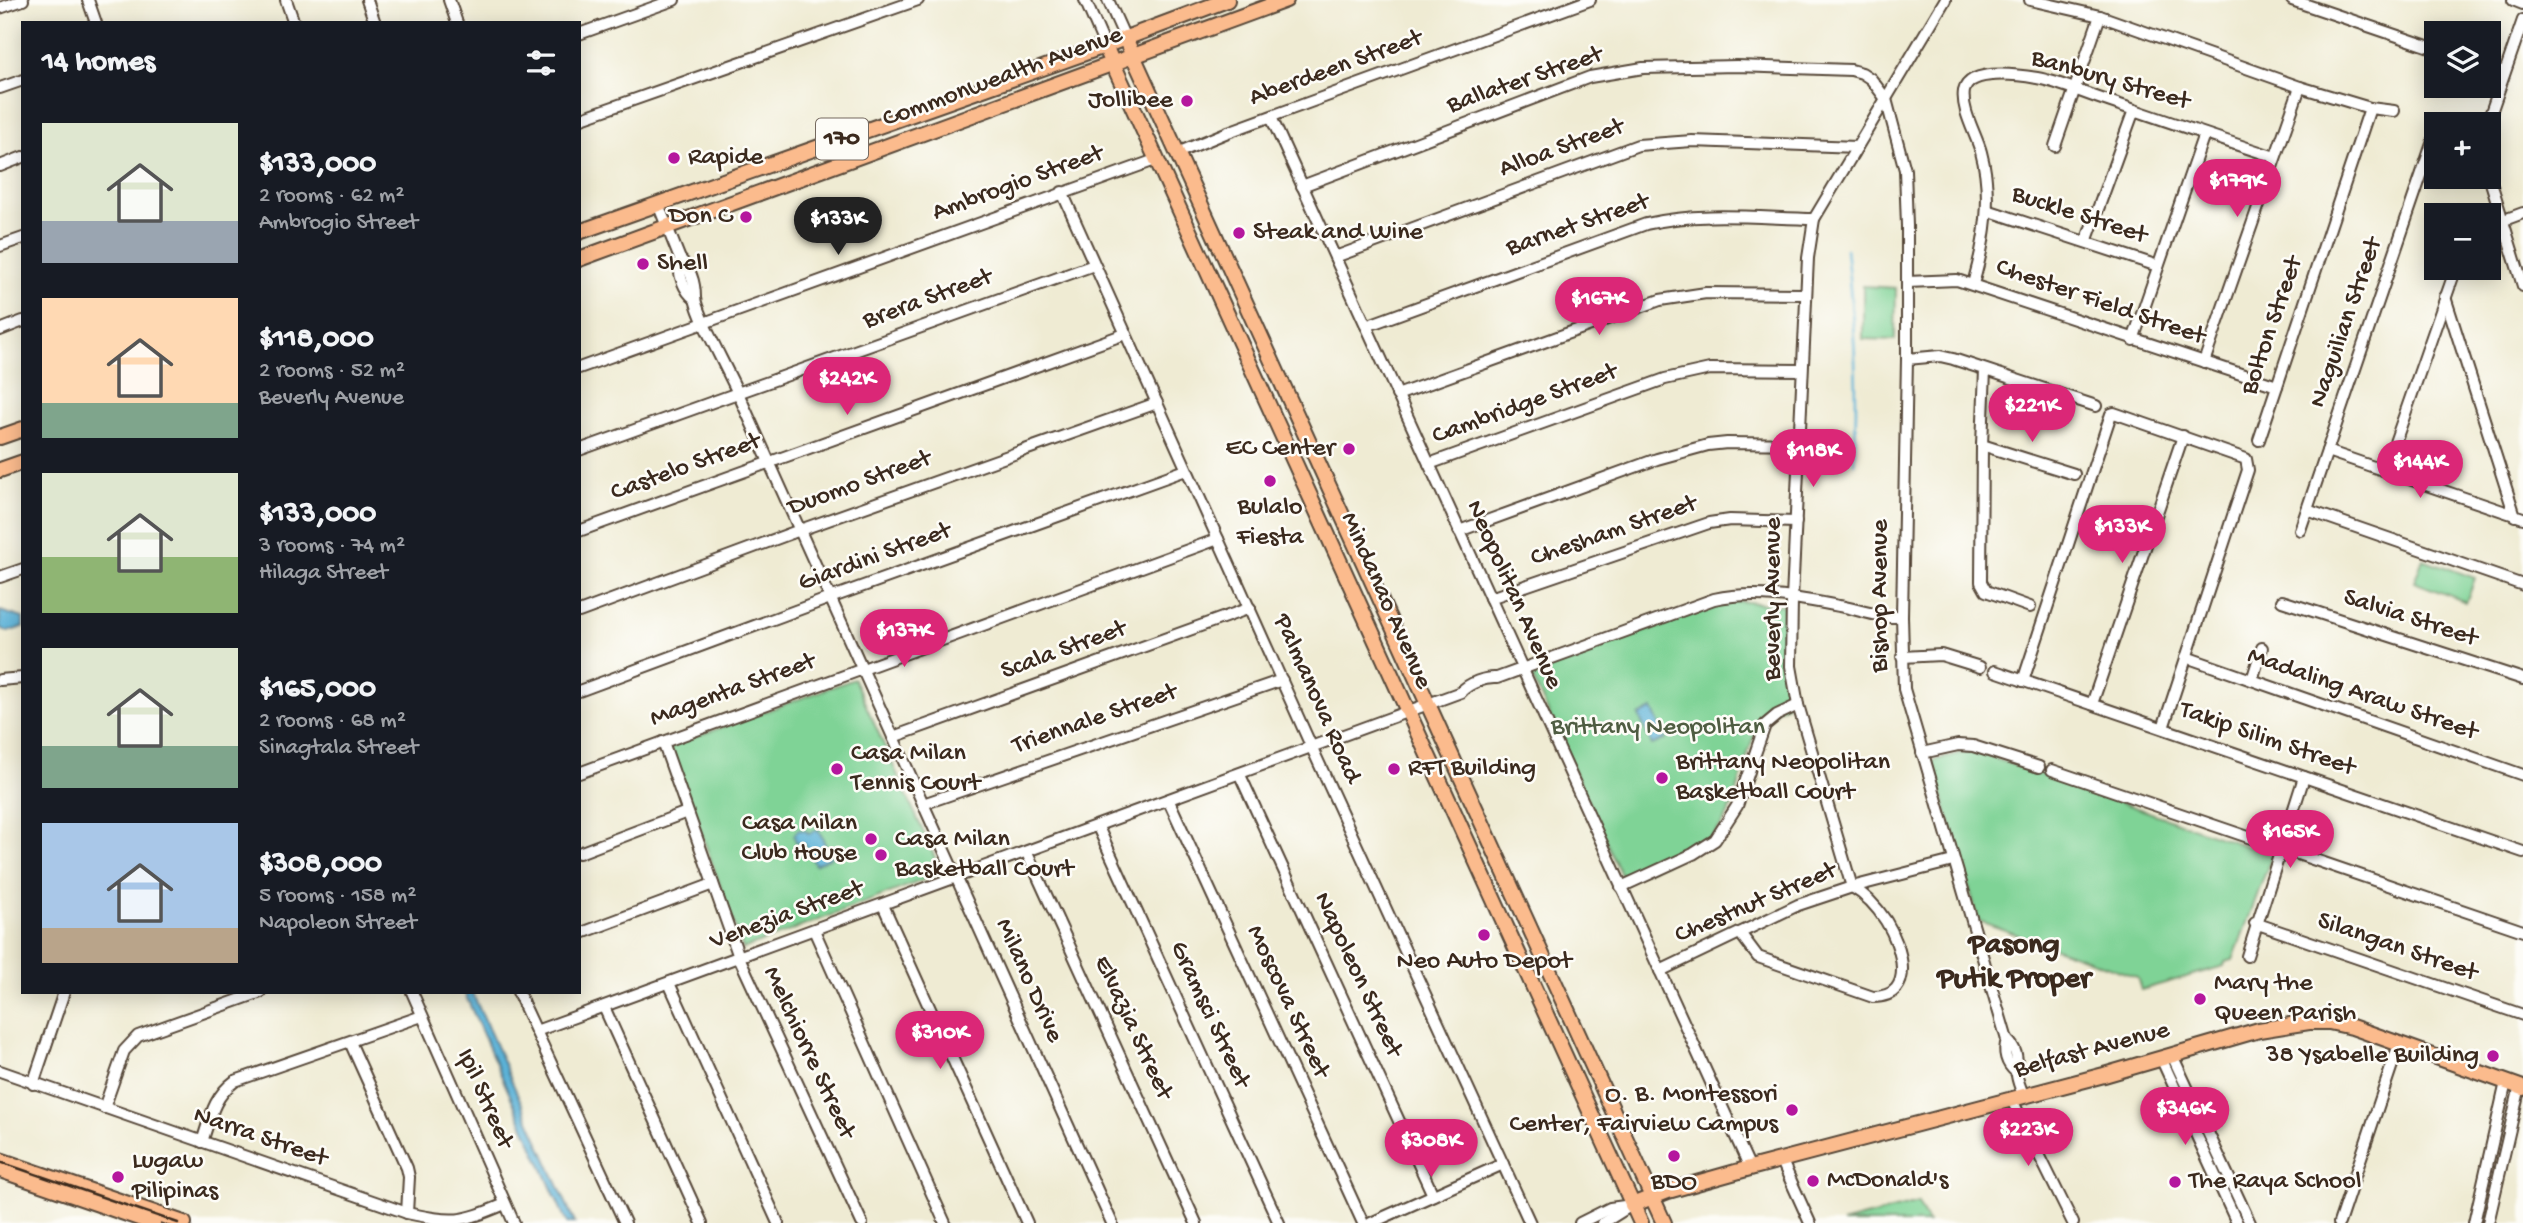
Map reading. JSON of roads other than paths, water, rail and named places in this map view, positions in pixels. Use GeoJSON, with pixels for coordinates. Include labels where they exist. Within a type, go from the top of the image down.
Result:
{"type":"FeatureCollection","features":[{"type":"Feature","properties":{"kind":"main road","name":"Commonwealth Avenue"},"geometry":{"type":"LineString","coordinates":[[581,231],[1105,46],[1227,0]]}},
{"type":"Feature","properties":{"kind":"main road","name":"Commonwealth Avenue"},"geometry":{"type":"LineString","coordinates":[[581,258],[1286,0]]}},
{"type":"Feature","properties":{"kind":"main road","name":"Mindanao Avenue"},"geometry":{"type":"LineString","coordinates":[[1125,38],[1664,1223]]}},
{"type":"Feature","properties":{"kind":"main road","name":"Mindanao Avenue"},"geometry":{"type":"LineString","coordinates":[[1105,46],[1641,1223]]}},
{"type":"Feature","properties":{"kind":"main road"},"geometry":{"type":"LineString","coordinates":[[1158,159],[1177,153]]}},
{"type":"Feature","properties":{"kind":"main road"},"geometry":{"type":"LineString","coordinates":[[0,437],[21,430]]}},
{"type":"Feature","properties":{"kind":"main road"},"geometry":{"type":"LineString","coordinates":[[0,470],[21,463]]}},
{"type":"Feature","properties":{"kind":"main road","name":"Belfast Avenue"},"geometry":{"type":"LineString","coordinates":[[1633,1205],[1781,1159],[2259,1030],[2309,1022],[2329,1022],[2352,1027],[2516,1085]]}},
{"type":"Feature","properties":{"kind":"main road"},"geometry":{"type":"LineString","coordinates":[[0,1160],[184,1223]]}},
{"type":"Feature","properties":{"kind":"main road"},"geometry":{"type":"LineString","coordinates":[[0,1170],[153,1223]]}},
{"type":"Feature","properties":{"kind":"street"},"geometry":{"type":"LineString","coordinates":[[0,8],[23,0]]}},
{"type":"Feature","properties":{"kind":"street"},"geometry":{"type":"LineString","coordinates":[[88,0],[95,21]]}},
{"type":"Feature","properties":{"kind":"street"},"geometry":{"type":"LineString","coordinates":[[286,0],[293,21]]}},
{"type":"Feature","properties":{"kind":"street"},"geometry":{"type":"LineString","coordinates":[[367,0],[374,21]]}},
{"type":"Feature","properties":{"kind":"street"},"geometry":{"type":"LineString","coordinates":[[450,0],[456,21]]}},
{"type":"Feature","properties":{"kind":"street"},"geometry":{"type":"LineString","coordinates":[[581,33],[674,0]]}},
{"type":"Feature","properties":{"kind":"street"},"geometry":{"type":"LineString","coordinates":[[581,118],[919,0]]}},
{"type":"Feature","properties":{"kind":"street","name":"Mindanao Avenue"},"geometry":{"type":"LineString","coordinates":[[1084,0],[1105,46]]}},
{"type":"Feature","properties":{"kind":"street","name":"Mindanao Avenue"},"geometry":{"type":"LineString","coordinates":[[1108,0],[1125,38]]}},
{"type":"Feature","properties":{"kind":"street","name":"Aberdeen Street"},"geometry":{"type":"LineString","coordinates":[[1177,153],[1590,0]]}},
{"type":"Feature","properties":{"kind":"street","name":"Beverly Avenue"},"geometry":{"type":"LineString","coordinates":[[1852,887],[1798,705],[1791,666],[1805,294],[1815,219],[1945,0]]}},
{"type":"Feature","properties":{"kind":"street"},"geometry":{"type":"LineString","coordinates":[[2030,0],[2100,16],[2300,87],[2370,108],[2394,111]]}},
{"type":"Feature","properties":{"kind":"street"},"geometry":{"type":"LineString","coordinates":[[2292,0],[2424,45]]}},
{"type":"Feature","properties":{"kind":"street"},"geometry":{"type":"LineString","coordinates":[[2512,0],[2523,4]]}},
{"type":"Feature","properties":{"kind":"street"},"geometry":{"type":"LineString","coordinates":[[2055,146],[2100,16]]}},
{"type":"Feature","properties":{"kind":"street"},"geometry":{"type":"LineString","coordinates":[[2491,112],[2523,20]]}},
{"type":"Feature","properties":{"kind":"street","name":"Ballater Street"},"geometry":{"type":"LineString","coordinates":[[1302,186],[1590,77],[1643,68],[1737,66],[1851,70],[1871,79],[1886,99]]}},
{"type":"Feature","properties":{"kind":"street","name":"Banbury Street"},"geometry":{"type":"LineString","coordinates":[[1973,284],[1984,245],[1987,210],[1982,155],[1965,104],[1966,85],[1973,79],[1985,75],[2038,78],[2275,157]]}},
{"type":"Feature","properties":{"kind":"street"},"geometry":{"type":"LineString","coordinates":[[0,88],[21,81]]}},
{"type":"Feature","properties":{"kind":"street"},"geometry":{"type":"LineString","coordinates":[[2204,362],[2300,87]]}},
{"type":"Feature","properties":{"kind":"street","name":"Bishop Avenue"},"geometry":{"type":"LineString","coordinates":[[1886,99],[1904,162],[1907,282],[1902,616],[1904,689],[2007,1040],[2004,1049],[2010,1067],[2017,1072],[2017,1097],[2073,1223]]}},
{"type":"Feature","properties":{"kind":"street","name":"Bolton Street"},"geometry":{"type":"LineString","coordinates":[[2259,440],[2370,108]]}},
{"type":"Feature","properties":{"kind":"street"},"geometry":{"type":"LineString","coordinates":[[2086,243],[2134,110]]}},
{"type":"Feature","properties":{"kind":"street","name":"Neopolitan Avenue"},"geometry":{"type":"LineString","coordinates":[[1271,117],[1750,1168]]}},
{"type":"Feature","properties":{"kind":"street"},"geometry":{"type":"LineString","coordinates":[[2133,340],[2204,134]]}},
{"type":"Feature","properties":{"kind":"street","name":"Alloa Street"},"geometry":{"type":"LineString","coordinates":[[1335,257],[1638,145],[1692,141],[1857,147]]}},
{"type":"Feature","properties":{"kind":"street"},"geometry":{"type":"LineString","coordinates":[[0,166],[21,159]]}},
{"type":"Feature","properties":{"kind":"street","name":"Ambrogio Street"},"geometry":{"type":"LineString","coordinates":[[581,367],[1158,159]]}},
{"type":"Feature","properties":{"kind":"street","name":"Naguilian Street"},"geometry":{"type":"LineString","coordinates":[[2300,530],[2424,167]]}},
{"type":"Feature","properties":{"kind":"street"},"geometry":{"type":"LineString","coordinates":[[2493,189],[2523,286]]}},
{"type":"Feature","properties":{"kind":"street","name":"Palmanova Road"},"geometry":{"type":"LineString","coordinates":[[1062,192],[1312,748],[1530,1223]]}},
{"type":"Feature","properties":{"kind":"street","name":"Milano Drive"},"geometry":{"type":"LineString","coordinates":[[658,204],[680,260],[678,268],[688,294],[695,299],[738,393],[1112,1223]]}},
{"type":"Feature","properties":{"kind":"street","name":"Buckle Street"},"geometry":{"type":"LineString","coordinates":[[1987,210],[2158,266]]}},
{"type":"Feature","properties":{"kind":"street"},"geometry":{"type":"LineString","coordinates":[[2502,219],[2523,213]]}},
{"type":"Feature","properties":{"kind":"street","name":"Barnet Street"},"geometry":{"type":"LineString","coordinates":[[1366,326],[1646,224],[1672,218],[1701,216],[1815,219]]}},
{"type":"Feature","properties":{"kind":"street"},"geometry":{"type":"LineString","coordinates":[[0,246],[21,239]]}},
{"type":"Feature","properties":{"kind":"street","name":"Brera Street"},"geometry":{"type":"LineString","coordinates":[[581,449],[1094,265]]}},
{"type":"Feature","properties":{"kind":"street","name":"Chester Field Street"},"geometry":{"type":"LineString","coordinates":[[1907,282],[1939,279],[1973,284],[2133,340],[2277,386]]}},
{"type":"Feature","properties":{"kind":"street"},"geometry":{"type":"LineString","coordinates":[[2385,471],[2451,280]]}},
{"type":"Feature","properties":{"kind":"street"},"geometry":{"type":"LineString","coordinates":[[1397,395],[1660,300],[1706,293],[1805,294]]}},
{"type":"Feature","properties":{"kind":"street"},"geometry":{"type":"LineString","coordinates":[[2445,297],[2519,517]]}},
{"type":"Feature","properties":{"kind":"street"},"geometry":{"type":"LineString","coordinates":[[0,330],[21,322]]}},
{"type":"Feature","properties":{"kind":"street","name":"Castelo Street"},"geometry":{"type":"LineString","coordinates":[[581,530],[1125,334]]}},
{"type":"Feature","properties":{"kind":"street"},"geometry":{"type":"LineString","coordinates":[[1907,359],[1940,356],[2096,406]]}},
{"type":"Feature","properties":{"kind":"street","name":"Cambridge Street"},"geometry":{"type":"LineString","coordinates":[[1429,464],[1665,379],[1710,369],[1802,370]]}},
{"type":"Feature","properties":{"kind":"street"},"geometry":{"type":"LineString","coordinates":[[1985,370],[1981,582],[1986,591],[2030,607]]}},
{"type":"Feature","properties":{"kind":"street","name":"Duomo Street"},"geometry":{"type":"LineString","coordinates":[[581,611],[1157,403]]}},
{"type":"Feature","properties":{"kind":"street"},"geometry":{"type":"LineString","coordinates":[[2023,681],[2110,417],[2114,413],[2183,436],[2246,459],[2248,470],[2162,728]]}},
{"type":"Feature","properties":{"kind":"street"},"geometry":{"type":"LineString","coordinates":[[2092,704],[2183,436]]}},
{"type":"Feature","properties":{"kind":"street"},"geometry":{"type":"LineString","coordinates":[[1458,531],[1657,459],[1707,445],[1799,444]]}},
{"type":"Feature","properties":{"kind":"street"},"geometry":{"type":"LineString","coordinates":[[1982,444],[2074,474]]}},
{"type":"Feature","properties":{"kind":"street"},"geometry":{"type":"LineString","coordinates":[[2327,451],[2519,517]]}},
{"type":"Feature","properties":{"kind":"street","name":"Giardini Street"},"geometry":{"type":"LineString","coordinates":[[581,690],[1186,470]]}},
{"type":"Feature","properties":{"kind":"street"},"geometry":{"type":"LineString","coordinates":[[2306,510],[2523,585]]}},
{"type":"Feature","properties":{"kind":"street","name":"Chesham Street"},"geometry":{"type":"LineString","coordinates":[[1490,598],[1709,523],[1730,520],[1796,522]]}},
{"type":"Feature","properties":{"kind":"street","name":"Magenta Street"},"geometry":{"type":"LineString","coordinates":[[581,772],[1218,539]]}},
{"type":"Feature","properties":{"kind":"street"},"geometry":{"type":"LineString","coordinates":[[0,577],[21,570]]}},
{"type":"Feature","properties":{"kind":"street","name":"Venezia Street"},"geometry":{"type":"LineString","coordinates":[[536,1031],[1240,775],[1461,692],[1466,686],[1476,682],[1497,678],[1714,599],[1748,594],[1792,598],[1889,618],[1902,616]]}},
{"type":"Feature","properties":{"kind":"street","name":"Salvia Street"},"geometry":{"type":"LineString","coordinates":[[2282,601],[2523,679]]}},
{"type":"Feature","properties":{"kind":"street","name":"Scala Street"},"geometry":{"type":"LineString","coordinates":[[893,737],[1250,608]]}},
{"type":"Feature","properties":{"kind":"street"},"geometry":{"type":"LineString","coordinates":[[2252,680],[2262,648]]}},
{"type":"Feature","properties":{"kind":"street"},"geometry":{"type":"LineString","coordinates":[[1902,657],[1941,655],[1980,667]]}},
{"type":"Feature","properties":{"kind":"street","name":"Madaling Araw Street"},"geometry":{"type":"LineString","coordinates":[[2186,657],[2523,775]]}},
{"type":"Feature","properties":{"kind":"street","name":"Takip Silim Street"},"geometry":{"type":"LineString","coordinates":[[1995,671],[2523,852]]}},
{"type":"Feature","properties":{"kind":"street"},"geometry":{"type":"LineString","coordinates":[[0,680],[21,678]]}},
{"type":"Feature","properties":{"kind":"street","name":"Triennale Street"},"geometry":{"type":"LineString","coordinates":[[923,804],[1282,680]]}},
{"type":"Feature","properties":{"kind":"street"},"geometry":{"type":"LineString","coordinates":[[1621,887],[1693,855],[1715,840],[1737,806],[1765,725],[1777,715],[1798,705]]}},
{"type":"Feature","properties":{"kind":"street","name":"Melchiorre Street"},"geometry":{"type":"LineString","coordinates":[[663,742],[739,957],[862,1223]]}},
{"type":"Feature","properties":{"kind":"street"},"geometry":{"type":"LineString","coordinates":[[1923,753],[1958,745],[1973,746],[2039,766]]}},
{"type":"Feature","properties":{"kind":"street"},"geometry":{"type":"LineString","coordinates":[[2052,770],[2523,930]]}},
{"type":"Feature","properties":{"kind":"street","name":"Napoleon Street"},"geometry":{"type":"LineString","coordinates":[[1240,775],[1433,1195]]}},
{"type":"Feature","properties":{"kind":"street"},"geometry":{"type":"LineString","coordinates":[[2246,956],[2304,777]]}},
{"type":"Feature","properties":{"kind":"street","name":"Moscova Street"},"geometry":{"type":"LineString","coordinates":[[1169,801],[1363,1223]]}},
{"type":"Feature","properties":{"kind":"street"},"geometry":{"type":"LineString","coordinates":[[581,852],[687,812]]}},
{"type":"Feature","properties":{"kind":"street","name":"Gramsci Street"},"geometry":{"type":"LineString","coordinates":[[1098,827],[1279,1223]]}},
{"type":"Feature","properties":{"kind":"street","name":"Elvazia Street"},"geometry":{"type":"LineString","coordinates":[[1027,852],[1196,1223]]}},
{"type":"Feature","properties":{"kind":"street","name":"Chestnut Street"},"geometry":{"type":"LineString","coordinates":[[1660,971],[1798,905],[1852,887],[1953,861]]}},
{"type":"Feature","properties":{"kind":"street"},"geometry":{"type":"LineString","coordinates":[[581,933],[713,884]]}},
{"type":"Feature","properties":{"kind":"street"},"geometry":{"type":"LineString","coordinates":[[1740,933],[1758,957],[1872,997],[1883,997],[1896,988],[1902,979],[1899,951],[1885,919],[1861,892],[1852,887]]}},
{"type":"Feature","properties":{"kind":"street"},"geometry":{"type":"LineString","coordinates":[[883,905],[1027,1223]]}},
{"type":"Feature","properties":{"kind":"street","name":"Silangan Street"},"geometry":{"type":"LineString","coordinates":[[2255,923],[2523,1015]]}},
{"type":"Feature","properties":{"kind":"street"},"geometry":{"type":"LineString","coordinates":[[814,930],[945,1223]]}},
{"type":"Feature","properties":{"kind":"street"},"geometry":{"type":"LineString","coordinates":[[669,983],[778,1223]]}},
{"type":"Feature","properties":{"kind":"street"},"geometry":{"type":"LineString","coordinates":[[33,1084],[63,994]]}},
{"type":"Feature","properties":{"kind":"street"},"geometry":{"type":"LineString","coordinates":[[104,1108],[124,1051],[138,1036],[255,994]]}},
{"type":"Feature","properties":{"kind":"street","name":"Ipil Street"},"geometry":{"type":"LineString","coordinates":[[412,994],[514,1223]]}},
{"type":"Feature","properties":{"kind":"street"},"geometry":{"type":"LineString","coordinates":[[519,994],[625,1223]]}},
{"type":"Feature","properties":{"kind":"street"},"geometry":{"type":"LineString","coordinates":[[604,1007],[702,1223]]}},
{"type":"Feature","properties":{"kind":"street"},"geometry":{"type":"LineString","coordinates":[[202,1142],[215,1101],[222,1090],[235,1081],[422,1016]]}},
{"type":"Feature","properties":{"kind":"street"},"geometry":{"type":"LineString","coordinates":[[351,1042],[407,1168],[407,1213]]}},
{"type":"Feature","properties":{"kind":"street"},"geometry":{"type":"LineString","coordinates":[[2339,1223],[2399,1044]]}},
{"type":"Feature","properties":{"kind":"street"},"geometry":{"type":"LineString","coordinates":[[2166,1057],[2237,1223]]}},
{"type":"Feature","properties":{"kind":"street"},"geometry":{"type":"LineString","coordinates":[[2166,1057],[2250,1223]]}},
{"type":"Feature","properties":{"kind":"street","name":"Narra Street"},"geometry":{"type":"LineString","coordinates":[[0,1071],[407,1213],[440,1222],[457,1223],[475,1219],[505,1204]]}},
{"type":"Feature","properties":{"kind":"street"},"geometry":{"type":"LineString","coordinates":[[2474,1223],[2516,1085]]}},
{"type":"Feature","properties":{"kind":"street"},"geometry":{"type":"LineString","coordinates":[[2488,1223],[2516,1085]]}},
{"type":"Feature","properties":{"kind":"street"},"geometry":{"type":"LineString","coordinates":[[1781,1159],[1810,1223]]}},
{"type":"Feature","properties":{"kind":"street"},"geometry":{"type":"LineString","coordinates":[[1371,1223],[1503,1164]]}},
{"type":"Feature","properties":{"kind":"street"},"geometry":{"type":"LineString","coordinates":[[1580,1223],[1610,1208],[1633,1205]]}},
{"type":"Feature","properties":{"kind":"street"},"geometry":{"type":"LineString","coordinates":[[1603,1223],[1633,1205]]}},
{"type":"Feature","properties":{"kind":"water"},"geometry":{"type":"Polygon","coordinates":[[[0,611],[21,617],[21,628],[8,632],[0,628],[0,611]]]}},
{"type":"Feature","properties":{"kind":"water"},"geometry":{"type":"Polygon","coordinates":[[[1652,709],[1666,739],[1652,745],[1639,716],[1652,709]]]}},
{"type":"Feature","properties":{"kind":"water"},"geometry":{"type":"Polygon","coordinates":[[[818,829],[831,857],[815,865],[805,844],[796,842],[794,835],[798,830],[805,830],[809,834],[818,829]]]}},
{"type":"Feature","properties":{"kind":"water"},"geometry":{"type":"Polygon","coordinates":[[[465,994],[473,994],[575,1223],[567,1223],[465,994]]]}},
{"type":"Feature","properties":{"kind":"waterway"},"geometry":{"type":"LineString","coordinates":[[1846,249],[1855,356],[1854,463]]}},
{"type":"Feature","properties":{"kind":"railway"},"geometry":{"type":"LineString","coordinates":[[0,1162],[178,1223]]}},
{"type":"Feature","properties":{"kind":"place","name":"Jollibee"},"geometry":{"type":"Point","coordinates":[1187,101]}},
{"type":"Feature","properties":{"kind":"place","name":"Rapide"},"geometry":{"type":"Point","coordinates":[674,158]}},
{"type":"Feature","properties":{"kind":"place","name":"Don C"},"geometry":{"type":"Point","coordinates":[746,217]}},
{"type":"Feature","properties":{"kind":"place","name":"Steak and Wine"},"geometry":{"type":"Point","coordinates":[1239,233]}},
{"type":"Feature","properties":{"kind":"place","name":"Shell"},"geometry":{"type":"Point","coordinates":[643,264]}},
{"type":"Feature","properties":{"kind":"place","name":"EC Center"},"geometry":{"type":"Point","coordinates":[1349,449]}},
{"type":"Feature","properties":{"kind":"place","name":"Bulalo Fiesta"},"geometry":{"type":"Point","coordinates":[1270,481]}},
{"type":"Feature","properties":{"kind":"place","name":"Casa Milan Tennis Court"},"geometry":{"type":"Point","coordinates":[837,769]}},
{"type":"Feature","properties":{"kind":"place","name":"RFT Building"},"geometry":{"type":"Point","coordinates":[1394,769]}},
{"type":"Feature","properties":{"kind":"place","name":"Brittany Neopolitan Basketball Court"},"geometry":{"type":"Point","coordinates":[1662,778]}},
{"type":"Feature","properties":{"kind":"place","name":"Casa Milan Club House"},"geometry":{"type":"Point","coordinates":[871,839]}},
{"type":"Feature","properties":{"kind":"place","name":"Casa Milan Basketball Court"},"geometry":{"type":"Point","coordinates":[881,855]}},
{"type":"Feature","properties":{"kind":"place","name":"Neo Auto Depot"},"geometry":{"type":"Point","coordinates":[1484,935]}},
{"type":"Feature","properties":{"kind":"place","name":"Mary the Queen Parish"},"geometry":{"type":"Point","coordinates":[2200,999]}},
{"type":"Feature","properties":{"kind":"place","name":"38 Ysabelle Building"},"geometry":{"type":"Point","coordinates":[2493,1056]}},
{"type":"Feature","properties":{"kind":"place","name":"O. B. Montessori Center, Fairview Campus"},"geometry":{"type":"Point","coordinates":[1792,1110]}},
{"type":"Feature","properties":{"kind":"place","name":"BDO"},"geometry":{"type":"Point","coordinates":[1674,1156]}},
{"type":"Feature","properties":{"kind":"place","name":"Lugaw Pilipinas"},"geometry":{"type":"Point","coordinates":[118,1177]}},
{"type":"Feature","properties":{"kind":"place","name":"McDonald's"},"geometry":{"type":"Point","coordinates":[1813,1181]}},
{"type":"Feature","properties":{"kind":"place","name":"The Raya School"},"geometry":{"type":"Point","coordinates":[2175,1182]}},
{"type":"Feature","properties":{"kind":"district","name":"Pasong Putik Proper"},"geometry":{"type":"Point","coordinates":[2014,963]}},
{"type":"Feature","properties":{"kind":"park label","name":"Brittany Neopolitan"},"geometry":{"type":"Point","coordinates":[1658,728]}}]}
